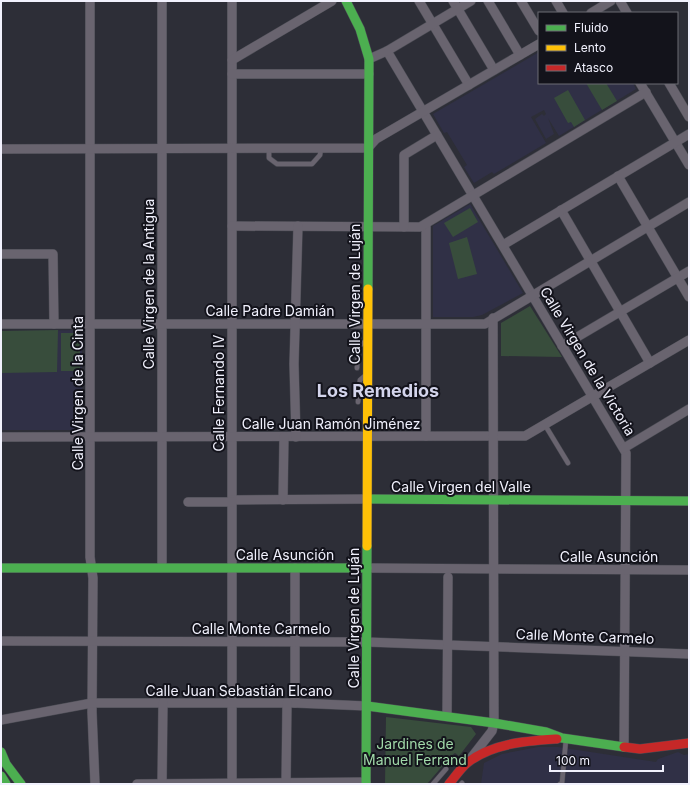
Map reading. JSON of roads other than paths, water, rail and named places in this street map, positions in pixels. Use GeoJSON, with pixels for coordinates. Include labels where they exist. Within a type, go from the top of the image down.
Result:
{"type":"FeatureCollection","features":[{"type":"Feature","properties":{"kind":"main road","name":"Calle Virgen de Luján"},"geometry":{"type":"LineString","coordinates":[[346,1],[358,20],[365,38],[369,59],[366,783]]}},
{"type":"Feature","properties":{"kind":"main road","name":"Calle Virgen del Valle"},"geometry":{"type":"LineString","coordinates":[[368,499],[494,501],[689,501]]}},
{"type":"Feature","properties":{"kind":"main road","name":"Calle Asunción"},"geometry":{"type":"LineString","coordinates":[[1,568],[367,568]]}},
{"type":"Feature","properties":{"kind":"main road","name":"Calle Juan Sebastián Elcano"},"geometry":{"type":"LineString","coordinates":[[366,706],[494,723],[546,732],[564,739],[645,750],[689,743]]}},
{"type":"Feature","properties":{"kind":"main road"},"geometry":{"type":"LineString","coordinates":[[449,784],[468,762],[485,753],[503,747],[531,741],[564,739]]}},
{"type":"Feature","properties":{"kind":"main road"},"geometry":{"type":"LineString","coordinates":[[1,752],[6,764],[21,784]]}},
{"type":"Feature","properties":{"kind":"main road"},"geometry":{"type":"LineString","coordinates":[[1,776],[6,784]]}},
{"type":"Feature","properties":{"kind":"street","name":"Calle Virgen de la Cinta"},"geometry":{"type":"LineString","coordinates":[[90,1],[92,324],[90,558],[92,568],[92,704],[95,784]]}},
{"type":"Feature","properties":{"kind":"street","name":"Calle Virgen de la Antigua"},"geometry":{"type":"LineString","coordinates":[[162,1],[162,567]]}},
{"type":"Feature","properties":{"kind":"street","name":"Calle Fernando IV"},"geometry":{"type":"LineString","coordinates":[[232,1],[232,784]]}},
{"type":"Feature","properties":{"kind":"street"},"geometry":{"type":"LineString","coordinates":[[232,60],[332,1]]}},
{"type":"Feature","properties":{"kind":"street"},"geometry":{"type":"LineString","coordinates":[[419,1],[469,85]]}},
{"type":"Feature","properties":{"kind":"street"},"geometry":{"type":"LineString","coordinates":[[369,59],[387,51],[433,24],[455,5],[471,1]]}},
{"type":"Feature","properties":{"kind":"street"},"geometry":{"type":"LineString","coordinates":[[488,1],[520,55]]}},
{"type":"Feature","properties":{"kind":"street"},"geometry":{"type":"LineString","coordinates":[[521,1],[538,29]]}},
{"type":"Feature","properties":{"kind":"street"},"geometry":{"type":"LineString","coordinates":[[556,1],[562,12]]}},
{"type":"Feature","properties":{"kind":"street"},"geometry":{"type":"LineString","coordinates":[[592,1],[595,12],[611,1]]}},
{"type":"Feature","properties":{"kind":"street"},"geometry":{"type":"LineString","coordinates":[[620,1],[626,12]]}},
{"type":"Feature","properties":{"kind":"street"},"geometry":{"type":"LineString","coordinates":[[455,5],[494,70]]}},
{"type":"Feature","properties":{"kind":"street"},"geometry":{"type":"LineString","coordinates":[[1,149],[368,148],[376,139],[538,45]]}},
{"type":"Feature","properties":{"kind":"street","name":"Calle Virgen de la Victoria"},"geometry":{"type":"LineString","coordinates":[[387,51],[626,453],[624,747]]}},
{"type":"Feature","properties":{"kind":"street"},"geometry":{"type":"LineString","coordinates":[[232,74],[369,74]]}},
{"type":"Feature","properties":{"kind":"street"},"geometry":{"type":"LineString","coordinates":[[641,84],[689,165]]}},
{"type":"Feature","properties":{"kind":"street"},"geometry":{"type":"LineString","coordinates":[[670,84],[689,117]]}},
{"type":"Feature","properties":{"kind":"street"},"geometry":{"type":"LineString","coordinates":[[232,226],[420,227],[646,92]]}},
{"type":"Feature","properties":{"kind":"street"},"geometry":{"type":"LineString","coordinates":[[503,245],[689,134]]}},
{"type":"Feature","properties":{"kind":"street"},"geometry":{"type":"LineString","coordinates":[[404,227],[404,155],[437,135]]}},
{"type":"Feature","properties":{"kind":"street"},"geometry":{"type":"LineString","coordinates":[[618,176],[689,296]]}},
{"type":"Feature","properties":{"kind":"street","name":"Calle Padre Damián"},"geometry":{"type":"LineString","coordinates":[[1,324],[92,324],[106,328],[162,324],[485,324],[492,318],[532,296],[689,202]]}},
{"type":"Feature","properties":{"kind":"street"},"geometry":{"type":"LineString","coordinates":[[560,210],[650,362]]}},
{"type":"Feature","properties":{"kind":"street"},"geometry":{"type":"LineString","coordinates":[[426,224],[426,436]]}},
{"type":"Feature","properties":{"kind":"street"},"geometry":{"type":"LineString","coordinates":[[296,437],[294,364],[298,226]]}},
{"type":"Feature","properties":{"kind":"street"},"geometry":{"type":"LineString","coordinates":[[1,254],[53,254],[54,324]]}},
{"type":"Feature","properties":{"kind":"street"},"geometry":{"type":"LineString","coordinates":[[562,346],[689,271]]}},
{"type":"Feature","properties":{"kind":"street"},"geometry":{"type":"LineString","coordinates":[[468,762],[492,731],[494,723],[494,437],[492,318]]}},
{"type":"Feature","properties":{"kind":"street","name":"Calle Juan Ramón Jiménez"},"geometry":{"type":"LineString","coordinates":[[1,437],[92,437],[105,433],[162,437],[525,436],[689,340]]}},
{"type":"Feature","properties":{"kind":"street"},"geometry":{"type":"LineString","coordinates":[[624,448],[689,409]]}},
{"type":"Feature","properties":{"kind":"street"},"geometry":{"type":"LineString","coordinates":[[282,500],[284,437]]}},
{"type":"Feature","properties":{"kind":"street","name":"Calle Virgen del Valle"},"geometry":{"type":"LineString","coordinates":[[188,502],[368,499]]}},
{"type":"Feature","properties":{"kind":"street"},"geometry":{"type":"LineString","coordinates":[[286,784],[295,642],[295,568]]}},
{"type":"Feature","properties":{"kind":"street","name":"Calle Asunción"},"geometry":{"type":"LineString","coordinates":[[367,568],[494,570],[689,570]]}},
{"type":"Feature","properties":{"kind":"street"},"geometry":{"type":"LineString","coordinates":[[447,716],[448,577]]}},
{"type":"Feature","properties":{"kind":"street","name":"Calle Monte Carmelo"},"geometry":{"type":"LineString","coordinates":[[1,641],[367,642],[689,654]]}},
{"type":"Feature","properties":{"kind":"street"},"geometry":{"type":"LineString","coordinates":[[158,784],[163,703]]}},
{"type":"Feature","properties":{"kind":"street","name":"Calle Juan Sebastián Elcano"},"geometry":{"type":"LineString","coordinates":[[1,720],[92,704],[291,703],[366,706]]}},
{"type":"Feature","properties":{"kind":"street"},"geometry":{"type":"LineString","coordinates":[[137,784],[366,783]]}},
{"type":"Feature","properties":{"kind":"lane"},"geometry":{"type":"LineString","coordinates":[[269,148],[269,158],[278,164],[312,164],[320,156],[321,148]]}},
{"type":"Feature","properties":{"kind":"lane"},"geometry":{"type":"LineString","coordinates":[[357,368],[358,346],[368,339]]}},
{"type":"Feature","properties":{"kind":"lane"},"geometry":{"type":"LineString","coordinates":[[358,402],[360,380],[368,373]]}},
{"type":"Feature","properties":{"kind":"lane"},"geometry":{"type":"LineString","coordinates":[[545,424],[568,462]]}},
{"type":"Feature","properties":{"kind":"lane"},"geometry":{"type":"LineString","coordinates":[[560,784],[562,783],[564,739]]}},
{"type":"Feature","properties":{"kind":"lane"},"geometry":{"type":"LineString","coordinates":[[433,784],[446,769]]}},
{"type":"Feature","properties":{"kind":"district","name":"Los Remedios"},"geometry":{"type":"Point","coordinates":[378,390]}},
{"type":"Feature","properties":{"kind":"park label","name":"Jardines de Manuel Ferrand"},"geometry":{"type":"Point","coordinates":[415,752]}}]}
